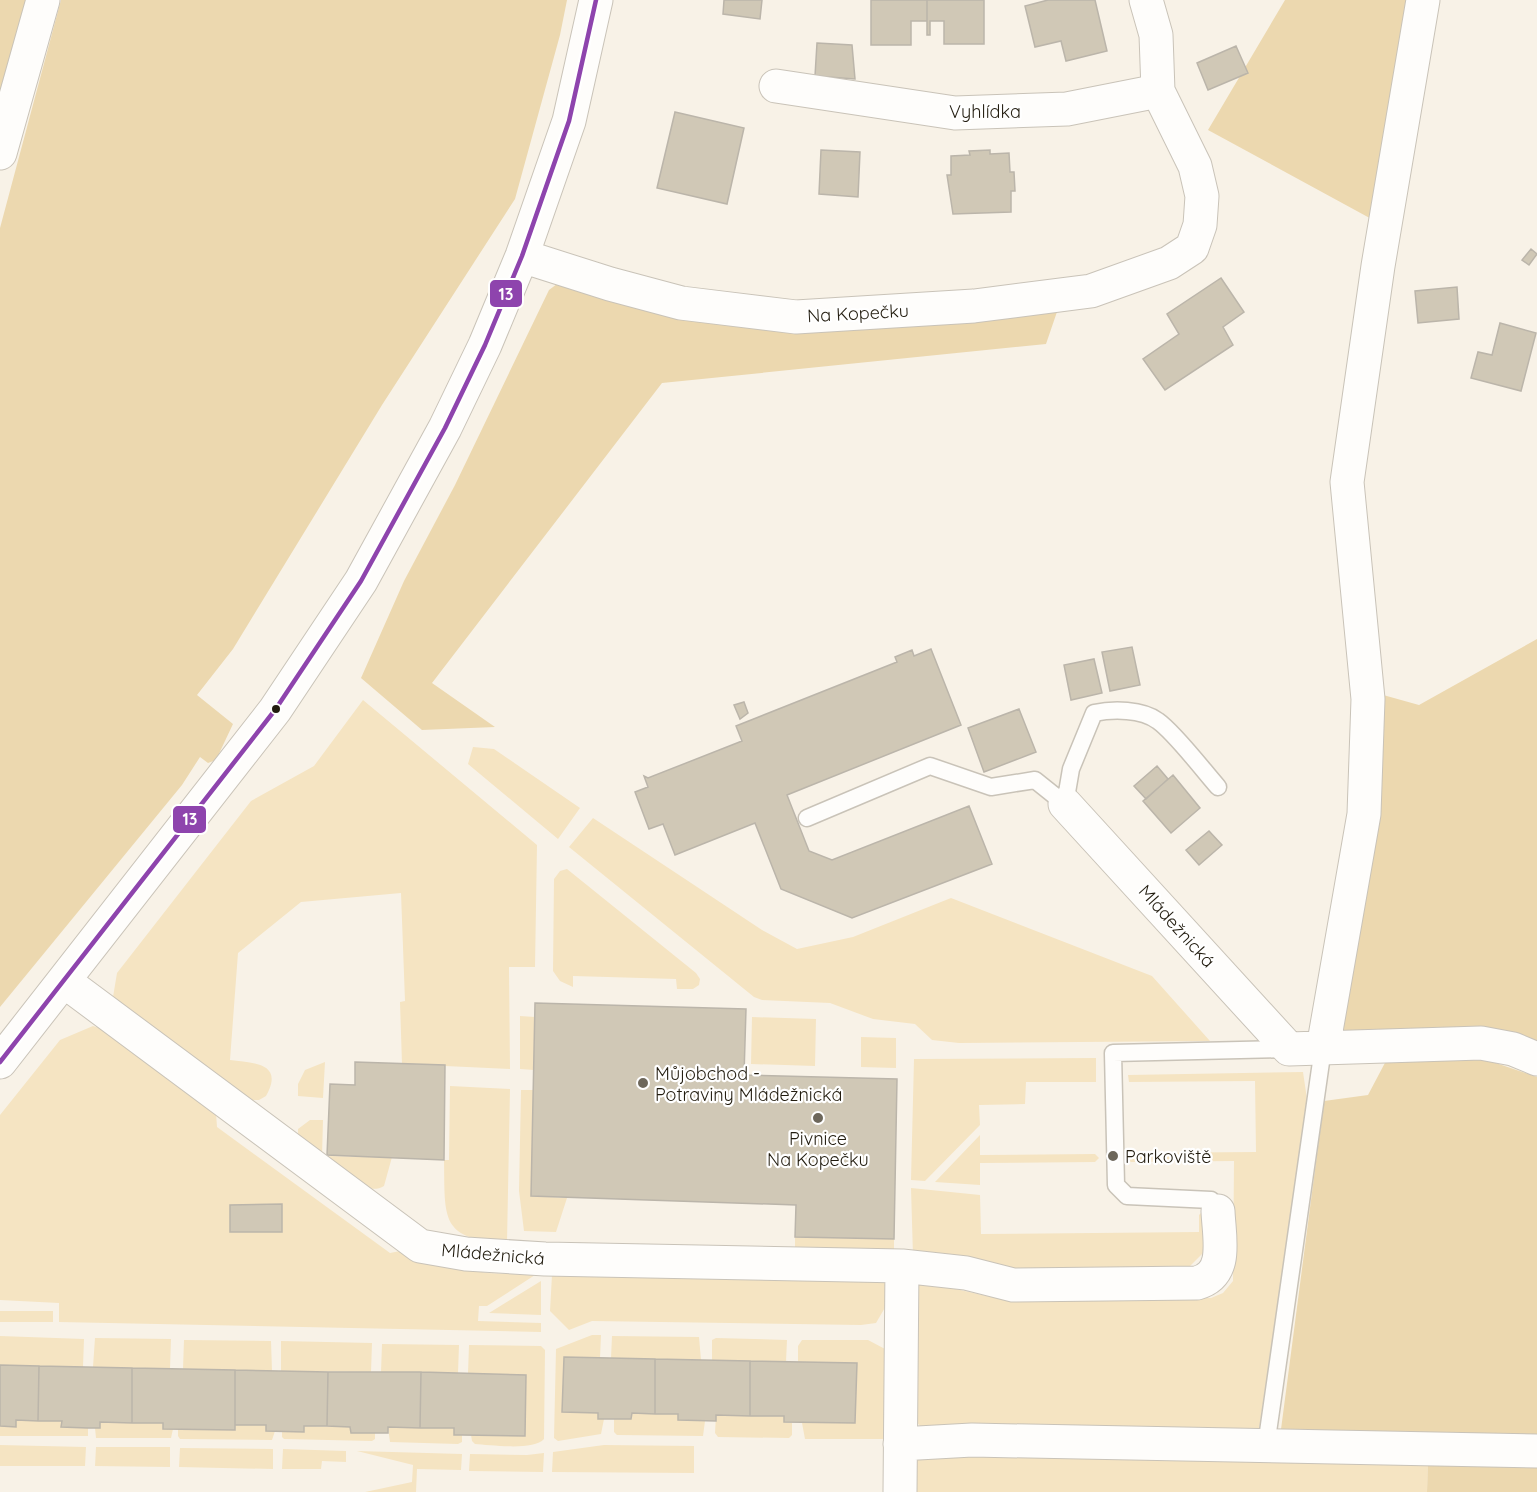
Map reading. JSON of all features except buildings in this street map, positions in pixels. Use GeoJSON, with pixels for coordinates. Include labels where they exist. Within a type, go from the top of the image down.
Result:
{"type":"FeatureCollection","features":[{"type":"Feature","properties":{"kind":"street"},"geometry":{"type":"LineString","coordinates":[[0,153],[43,0]]}},
{"type":"Feature","properties":{"kind":"street"},"geometry":{"type":"LineString","coordinates":[[0,1062],[275,710],[361,581],[445,428],[485,345],[522,256],[568,121],[596,0]]}},
{"type":"Feature","properties":{"kind":"street"},"geometry":{"type":"LineString","coordinates":[[1146,0],[1156,35],[1158,91]]}},
{"type":"Feature","properties":{"kind":"street"},"geometry":{"type":"LineString","coordinates":[[1323,1048],[1364,814],[1368,699],[1347,482],[1378,266],[1423,0]]}},
{"type":"Feature","properties":{"kind":"street","name":"Vyhlídka"},"geometry":{"type":"LineString","coordinates":[[776,86],[955,113],[1067,109],[1158,91]]}},
{"type":"Feature","properties":{"kind":"street","name":"Na Kopečku"},"geometry":{"type":"LineString","coordinates":[[522,256],[610,284],[681,303],[796,317],[974,306],[1091,291],[1169,263],[1192,248],[1200,225],[1202,196],[1195,166],[1158,91]]}},
{"type":"Feature","properties":{"kind":"street","name":"Mládežnická"},"geometry":{"type":"LineString","coordinates":[[1065,804],[1288,1049]]}},
{"type":"Feature","properties":{"kind":"street","name":"Mládežnická"},"geometry":{"type":"LineString","coordinates":[[64,981],[420,1246],[466,1254],[545,1259],[902,1266],[966,1273],[1013,1285],[1197,1283],[1216,1273],[1219,1262],[1218,1211]]}},
{"type":"Feature","properties":{"kind":"street"},"geometry":{"type":"LineString","coordinates":[[1288,1049],[1481,1043],[1513,1049],[1537,1059]]}},
{"type":"Feature","properties":{"kind":"street"},"geometry":{"type":"LineString","coordinates":[[900,1492],[902,1266]]}},
{"type":"Feature","properties":{"kind":"street"},"geometry":{"type":"LineString","coordinates":[[900,1444],[972,1440],[1537,1451]]}},
{"type":"Feature","properties":{"kind":"lane"},"geometry":{"type":"LineString","coordinates":[[807,818],[930,766],[991,787],[1035,780],[1065,804],[1071,769],[1089,724],[1094,714],[1105,711],[1130,711],[1158,720],[1218,787]]}},
{"type":"Feature","properties":{"kind":"lane"},"geometry":{"type":"LineString","coordinates":[[1266,1446],[1323,1048]]}},
{"type":"Feature","properties":{"kind":"lane"},"geometry":{"type":"LineString","coordinates":[[1218,1211],[1211,1200],[1127,1196],[1116,1185],[1113,1053],[1288,1049]]}},
{"type":"Feature","properties":{"kind":"shaded area"},"geometry":{"type":"Polygon","coordinates":[[[0,0],[27,0],[0,108],[0,0]]]}},
{"type":"Feature","properties":{"kind":"shaded area"},"geometry":{"type":"Polygon","coordinates":[[[61,0],[567,0],[560,35],[515,199],[382,405],[233,649],[197,695],[233,724],[216,760],[208,763],[200,757],[182,785],[0,1007],[0,228],[61,0]]]}},
{"type":"Feature","properties":{"kind":"shaded area"},"geometry":{"type":"Polygon","coordinates":[[[1285,0],[1409,0],[1377,222],[1208,130],[1285,0]]]}},
{"type":"Feature","properties":{"kind":"shaded area"},"geometry":{"type":"Polygon","coordinates":[[[557,284],[662,312],[1059,306],[1046,344],[662,383],[432,683],[495,727],[422,730],[361,678],[404,581],[455,485],[549,290],[557,284]]]}},
{"type":"Feature","properties":{"kind":"shaded area"},"geometry":{"type":"Polygon","coordinates":[[[1537,639],[1537,1047],[1341,1033],[1376,693],[1419,705],[1537,639]]]}},
{"type":"Feature","properties":{"kind":"shaded area"},"geometry":{"type":"Polygon","coordinates":[[[363,700],[537,845],[535,967],[509,967],[510,1069],[402,1064],[400,1002],[405,1001],[401,893],[301,902],[238,953],[230,1060],[263,1066],[269,1070],[271,1076],[271,1085],[266,1096],[259,1100],[249,1100],[112,1003],[117,973],[251,801],[314,766],[363,700]]]}},
{"type":"Feature","properties":{"kind":"shaded area"},"geometry":{"type":"Polygon","coordinates":[[[473,747],[494,749],[580,808],[558,839],[468,764],[473,747]]]}},
{"type":"Feature","properties":{"kind":"shaded area"},"geometry":{"type":"Polygon","coordinates":[[[593,818],[762,930],[797,949],[853,937],[951,898],[1152,976],[1210,1041],[959,1043],[932,1040],[915,1024],[873,1019],[830,1003],[762,1000],[754,997],[569,847],[593,818]]]}},
{"type":"Feature","properties":{"kind":"shaded area"},"geometry":{"type":"Polygon","coordinates":[[[567,869],[696,973],[700,979],[699,985],[693,989],[677,989],[676,979],[573,976],[573,987],[560,981],[553,971],[554,879],[560,871],[567,869]]]}},
{"type":"Feature","properties":{"kind":"shaded area"},"geometry":{"type":"Polygon","coordinates":[[[520,1016],[535,1017],[534,1070],[520,1069],[520,1016]]]}},
{"type":"Feature","properties":{"kind":"shaded area"},"geometry":{"type":"Polygon","coordinates":[[[752,1017],[816,1019],[815,1066],[751,1064],[752,1017]]]}},
{"type":"Feature","properties":{"kind":"shaded area"},"geometry":{"type":"Polygon","coordinates":[[[93,1026],[102,1029],[216,1113],[217,1127],[390,1253],[405,1250],[432,1261],[487,1273],[535,1275],[487,1306],[479,1306],[478,1321],[541,1323],[541,1332],[59,1322],[59,1303],[0,1300],[0,1115],[60,1040],[93,1026]]]}},
{"type":"Feature","properties":{"kind":"shaded area"},"geometry":{"type":"Polygon","coordinates":[[[861,1037],[896,1038],[896,1068],[861,1067],[861,1037]]]}},
{"type":"Feature","properties":{"kind":"shaded area"},"geometry":{"type":"Polygon","coordinates":[[[1455,1056],[1487,1060],[1537,1077],[1537,1442],[1280,1437],[1324,1101],[1368,1095],[1387,1059],[1455,1056]]]}},
{"type":"Feature","properties":{"kind":"shaded area"},"geometry":{"type":"Polygon","coordinates":[[[1096,1058],[1096,1082],[1026,1082],[1025,1104],[979,1105],[980,1125],[925,1181],[911,1180],[914,1059],[1096,1058]]]}},
{"type":"Feature","properties":{"kind":"shaded area"},"geometry":{"type":"Polygon","coordinates":[[[325,1062],[323,1098],[298,1096],[298,1084],[305,1070],[325,1062]]]}},
{"type":"Feature","properties":{"kind":"shaded area"},"geometry":{"type":"Polygon","coordinates":[[[1303,1072],[1308,1106],[1258,1436],[922,1428],[911,1416],[915,1284],[947,1287],[1000,1299],[1025,1300],[1211,1298],[1223,1293],[1233,1281],[1234,1161],[1131,1162],[1126,1158],[1130,1153],[1256,1152],[1255,1081],[1129,1082],[1128,1075],[1303,1072]]]}},
{"type":"Feature","properties":{"kind":"shaded area"},"geometry":{"type":"Polygon","coordinates":[[[450,1086],[510,1089],[507,1242],[469,1237],[458,1231],[451,1222],[445,1197],[444,1160],[449,1160],[450,1086]]]}},
{"type":"Feature","properties":{"kind":"shaded area"},"geometry":{"type":"Polygon","coordinates":[[[521,1090],[534,1090],[531,1196],[567,1198],[556,1232],[524,1231],[519,1191],[521,1090]]]}},
{"type":"Feature","properties":{"kind":"shaded area"},"geometry":{"type":"Polygon","coordinates":[[[310,1120],[323,1120],[322,1156],[392,1157],[384,1186],[375,1189],[353,1183],[303,1145],[298,1136],[298,1129],[310,1120]]]}},
{"type":"Feature","properties":{"kind":"shaded area"},"geometry":{"type":"Polygon","coordinates":[[[980,1135],[980,1155],[1095,1154],[1099,1158],[1095,1162],[980,1163],[980,1185],[935,1182],[980,1135]]]}},
{"type":"Feature","properties":{"kind":"shaded area"},"geometry":{"type":"Polygon","coordinates":[[[911,1188],[980,1195],[981,1234],[1199,1232],[1199,1215],[1203,1211],[1203,1253],[1190,1266],[1176,1270],[1021,1270],[913,1256],[911,1188]]]}},
{"type":"Feature","properties":{"kind":"shaded area"},"geometry":{"type":"Polygon","coordinates":[[[795,1237],[894,1239],[894,1254],[800,1252],[795,1247],[795,1237]]]}},
{"type":"Feature","properties":{"kind":"shaded area"},"geometry":{"type":"Polygon","coordinates":[[[552,1275],[890,1280],[890,1299],[876,1323],[861,1325],[592,1321],[569,1330],[550,1311],[552,1275]]]}},
{"type":"Feature","properties":{"kind":"shaded area"},"geometry":{"type":"Polygon","coordinates":[[[541,1281],[541,1315],[489,1313],[541,1281]]]}},
{"type":"Feature","properties":{"kind":"shaded area"},"geometry":{"type":"Polygon","coordinates":[[[0,1311],[53,1311],[53,1322],[0,1322],[0,1311]]]}},
{"type":"Feature","properties":{"kind":"shaded area"},"geometry":{"type":"Polygon","coordinates":[[[592,1335],[601,1335],[600,1358],[562,1412],[598,1413],[598,1419],[604,1419],[601,1434],[558,1441],[554,1438],[556,1349],[592,1335]]]}},
{"type":"Feature","properties":{"kind":"shaded area"},"geometry":{"type":"Polygon","coordinates":[[[0,1336],[84,1339],[83,1367],[0,1365],[0,1336]]]}},
{"type":"Feature","properties":{"kind":"shaded area"},"geometry":{"type":"Polygon","coordinates":[[[612,1336],[699,1337],[701,1360],[611,1358],[612,1336]]]}},
{"type":"Feature","properties":{"kind":"shaded area"},"geometry":{"type":"Polygon","coordinates":[[[95,1338],[171,1339],[170,1369],[93,1367],[95,1338]]]}},
{"type":"Feature","properties":{"kind":"shaded area"},"geometry":{"type":"Polygon","coordinates":[[[716,1338],[787,1340],[786,1362],[712,1360],[712,1340],[716,1338]]]}},
{"type":"Feature","properties":{"kind":"shaded area"},"geometry":{"type":"Polygon","coordinates":[[[184,1340],[271,1341],[272,1371],[183,1369],[184,1340]]]}},
{"type":"Feature","properties":{"kind":"shaded area"},"geometry":{"type":"Polygon","coordinates":[[[802,1340],[868,1340],[885,1349],[891,1361],[886,1439],[805,1439],[802,1423],[855,1423],[857,1363],[798,1363],[798,1346],[802,1340]]]}},
{"type":"Feature","properties":{"kind":"shaded area"},"geometry":{"type":"Polygon","coordinates":[[[281,1341],[372,1343],[371,1372],[281,1371],[281,1341]]]}},
{"type":"Feature","properties":{"kind":"shaded area"},"geometry":{"type":"Polygon","coordinates":[[[382,1344],[459,1345],[458,1373],[381,1372],[382,1344]]]}},
{"type":"Feature","properties":{"kind":"shaded area"},"geometry":{"type":"Polygon","coordinates":[[[469,1345],[541,1346],[545,1350],[544,1439],[539,1443],[501,1446],[475,1444],[472,1441],[471,1435],[525,1436],[526,1376],[468,1373],[469,1345]]]}},
{"type":"Feature","properties":{"kind":"shaded area"},"geometry":{"type":"Polygon","coordinates":[[[632,1413],[678,1414],[678,1420],[705,1421],[703,1436],[617,1435],[614,1432],[614,1419],[631,1419],[632,1413]]]}},
{"type":"Feature","properties":{"kind":"shaded area"},"geometry":{"type":"Polygon","coordinates":[[[716,1415],[784,1416],[784,1422],[792,1423],[792,1435],[789,1438],[718,1437],[715,1433],[716,1415]]]}},
{"type":"Feature","properties":{"kind":"shaded area"},"geometry":{"type":"Polygon","coordinates":[[[16,1420],[62,1421],[62,1427],[88,1428],[88,1436],[0,1436],[0,1426],[16,1426],[16,1420]]]}},
{"type":"Feature","properties":{"kind":"shaded area"},"geometry":{"type":"Polygon","coordinates":[[[100,1422],[163,1423],[163,1429],[173,1429],[171,1438],[96,1438],[95,1428],[100,1428],[100,1422]]]}},
{"type":"Feature","properties":{"kind":"shaded area"},"geometry":{"type":"Polygon","coordinates":[[[235,1425],[266,1425],[266,1431],[275,1431],[272,1440],[180,1439],[178,1436],[178,1429],[234,1430],[235,1425]]]}},
{"type":"Feature","properties":{"kind":"shaded area"},"geometry":{"type":"Polygon","coordinates":[[[304,1426],[350,1427],[351,1433],[375,1433],[375,1439],[372,1441],[284,1439],[282,1437],[282,1431],[304,1426]]]}},
{"type":"Feature","properties":{"kind":"shaded area"},"geometry":{"type":"Polygon","coordinates":[[[388,1427],[454,1428],[454,1434],[462,1435],[462,1442],[458,1444],[390,1442],[388,1427]]]}},
{"type":"Feature","properties":{"kind":"shaded area"},"geometry":{"type":"Polygon","coordinates":[[[0,1445],[86,1447],[85,1466],[0,1466],[0,1445]]]}},
{"type":"Feature","properties":{"kind":"shaded area"},"geometry":{"type":"Polygon","coordinates":[[[604,1445],[694,1446],[694,1473],[552,1472],[553,1452],[604,1445]]]}},
{"type":"Feature","properties":{"kind":"shaded area"},"geometry":{"type":"Polygon","coordinates":[[[96,1447],[170,1447],[170,1467],[95,1466],[96,1447]]]}},
{"type":"Feature","properties":{"kind":"shaded area"},"geometry":{"type":"Polygon","coordinates":[[[180,1448],[273,1449],[273,1469],[179,1467],[180,1448]]]}},
{"type":"Feature","properties":{"kind":"shaded area"},"geometry":{"type":"Polygon","coordinates":[[[283,1449],[346,1451],[346,1462],[322,1461],[321,1469],[282,1469],[283,1449]]]}},
{"type":"Feature","properties":{"kind":"shaded area"},"geometry":{"type":"Polygon","coordinates":[[[357,1451],[462,1454],[461,1470],[417,1469],[416,1492],[365,1492],[412,1482],[413,1465],[357,1451]]]}},
{"type":"Feature","properties":{"kind":"shaded area"},"geometry":{"type":"Polygon","coordinates":[[[544,1453],[543,1472],[469,1471],[470,1454],[544,1453]]]}},
{"type":"Feature","properties":{"kind":"shaded area"},"geometry":{"type":"Polygon","coordinates":[[[920,1454],[1428,1460],[1427,1492],[910,1492],[910,1472],[920,1454]]]}},
{"type":"Feature","properties":{"kind":"shaded area"},"geometry":{"type":"Polygon","coordinates":[[[1428,1460],[1537,1462],[1537,1492],[1427,1492],[1428,1460]]]}},
{"type":"Feature","properties":{"kind":"transit line","name":"13"},"geometry":{"type":"LineString","coordinates":[[0,1062],[275,710],[361,581],[445,428],[485,345],[522,256],[569,121],[596,0]]}},
{"type":"Feature","properties":{"kind":"place","name":"Můjobchod - Potraviny Mládežnická"},"geometry":{"type":"Point","coordinates":[643,1083]}},
{"type":"Feature","properties":{"kind":"place","name":"Pivnice Na Kopečku"},"geometry":{"type":"Point","coordinates":[818,1118]}},
{"type":"Feature","properties":{"kind":"place","name":"Parkoviště"},"geometry":{"type":"Point","coordinates":[1113,1156]}}]}
